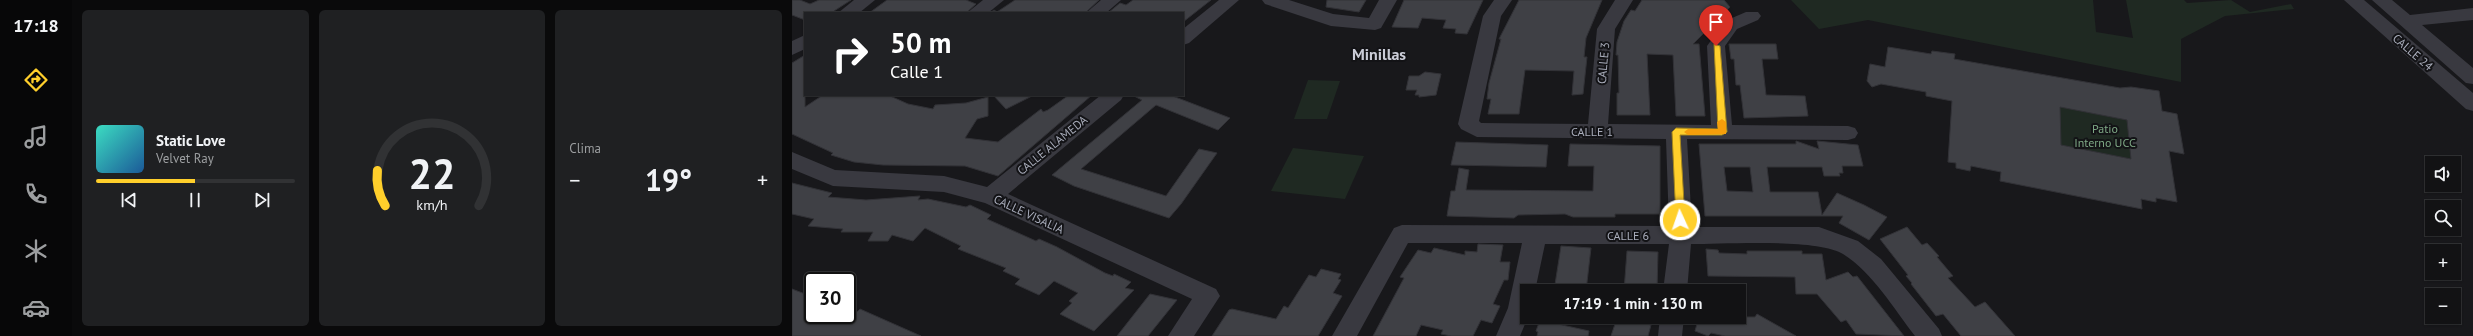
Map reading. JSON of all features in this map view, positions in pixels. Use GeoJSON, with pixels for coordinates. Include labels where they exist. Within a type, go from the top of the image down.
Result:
{"type":"FeatureCollection","features":[{"type":"Feature","properties":{"kind":"street"},"geometry":{"type":"LineString","coordinates":[[848,12],[866,0]]}},
{"type":"Feature","properties":{"kind":"street"},"geometry":{"type":"LineString","coordinates":[[977,12],[995,0]]}},
{"type":"Feature","properties":{"kind":"street"},"geometry":{"type":"LineString","coordinates":[[1096,12],[1112,0]]}},
{"type":"Feature","properties":{"kind":"street"},"geometry":{"type":"LineString","coordinates":[[1184,38],[1230,0]]}},
{"type":"Feature","properties":{"kind":"street"},"geometry":{"type":"LineString","coordinates":[[1271,0],[1331,20],[1375,24],[1388,0]]}},
{"type":"Feature","properties":{"kind":"street","name":"CALLE 1"},"geometry":{"type":"LineString","coordinates":[[1503,0],[1492,16],[1468,124],[1476,130],[1848,133]]}},
{"type":"Feature","properties":{"kind":"street","name":"CALLE 3"},"geometry":{"type":"LineString","coordinates":[[1597,131],[1606,29],[1624,0]]}},
{"type":"Feature","properties":{"kind":"street","name":"CALLE 24"},"geometry":{"type":"LineString","coordinates":[[2353,0],[2473,104]]}},
{"type":"Feature","properties":{"kind":"street"},"geometry":{"type":"LineString","coordinates":[[2381,0],[2405,21],[2469,71]]}},
{"type":"Feature","properties":{"kind":"street"},"geometry":{"type":"LineString","coordinates":[[2405,21],[2473,14]]}},
{"type":"Feature","properties":{"kind":"street"},"geometry":{"type":"LineString","coordinates":[[1722,132],[1716,46],[1731,25],[1752,16]]}},
{"type":"Feature","properties":{"kind":"street"},"geometry":{"type":"LineString","coordinates":[[792,35],[804,41]]}},
{"type":"Feature","properties":{"kind":"street"},"geometry":{"type":"LineString","coordinates":[[792,49],[804,42]]}},
{"type":"Feature","properties":{"kind":"street","name":"CALLE ALAMEDA"},"geometry":{"type":"LineString","coordinates":[[991,196],[1113,96]]}},
{"type":"Feature","properties":{"kind":"street"},"geometry":{"type":"LineString","coordinates":[[1676,132],[1681,235],[1676,284]]}},
{"type":"Feature","properties":{"kind":"street","name":"CALLE VISALIA"},"geometry":{"type":"LineString","coordinates":[[792,160],[833,178],[944,184],[991,196],[1208,296],[1180,336]]}},
{"type":"Feature","properties":{"kind":"street","name":"CALLE 6"},"geometry":{"type":"LineString","coordinates":[[1344,336],[1402,234],[1819,236],[1850,247],[1873,266],[1930,336]]}},
{"type":"Feature","properties":{"kind":"street"},"geometry":{"type":"LineString","coordinates":[[1508,336],[1520,308],[1535,235]]}},
{"type":"Feature","properties":{"kind":"street"},"geometry":{"type":"LineString","coordinates":[[1670,336],[1671,324]]}},
{"type":"Feature","properties":{"kind":"green space"},"geometry":{"type":"Polygon","coordinates":[[[1791,0],[2093,0],[2096,32],[2133,38],[2126,0],[2184,0],[2187,3],[2231,0],[2250,12],[2291,4],[2294,9],[2225,16],[2181,39],[2181,82],[1868,20],[1819,29],[1791,0]]]}},
{"type":"Feature","properties":{"kind":"green space"},"geometry":{"type":"Polygon","coordinates":[[[1308,80],[1340,81],[1327,119],[1294,119],[1308,80]]]}},
{"type":"Feature","properties":{"kind":"green space","name":"Patio Interno UCC"},"geometry":{"type":"Polygon","coordinates":[[[2060,107],[2127,120],[2131,159],[2061,145],[2060,107]]]}},
{"type":"Feature","properties":{"kind":"green space"},"geometry":{"type":"Polygon","coordinates":[[[1293,148],[1364,156],[1345,199],[1271,191],[1293,148]]]}},
{"type":"Feature","properties":{"kind":"building"},"geometry":{"type":"Polygon","coordinates":[[[792,0],[800,0],[810,4],[819,0],[851,0],[834,11],[836,12],[804,12],[804,20],[792,15],[792,0]]]}},
{"type":"Feature","properties":{"kind":"building"},"geometry":{"type":"Polygon","coordinates":[[[887,0],[966,0],[976,4],[967,12],[870,12],[887,0]]]}},
{"type":"Feature","properties":{"kind":"building"},"geometry":{"type":"Polygon","coordinates":[[[1015,0],[1099,0],[1086,12],[997,12],[1015,0]]]}},
{"type":"Feature","properties":{"kind":"building"},"geometry":{"type":"Polygon","coordinates":[[[1133,0],[1211,0],[1184,21],[1184,12],[1109,12],[1120,3],[1126,5],[1133,0]]]}},
{"type":"Feature","properties":{"kind":"building"},"geometry":{"type":"Polygon","coordinates":[[[1327,0],[1366,0],[1359,12],[1326,7],[1327,0]]]}},
{"type":"Feature","properties":{"kind":"building"},"geometry":{"type":"Polygon","coordinates":[[[1404,0],[1483,0],[1467,34],[1455,33],[1456,29],[1443,28],[1446,20],[1422,18],[1418,28],[1392,27],[1404,0]]]}},
{"type":"Feature","properties":{"kind":"building"},"geometry":{"type":"Polygon","coordinates":[[[1519,0],[1602,0],[1586,38],[1584,57],[1587,57],[1583,94],[1572,95],[1574,71],[1525,70],[1519,114],[1488,114],[1491,99],[1487,99],[1489,83],[1501,39],[1499,39],[1519,0]]]}},
{"type":"Feature","properties":{"kind":"building"},"geometry":{"type":"Polygon","coordinates":[[[1642,0],[1724,0],[1730,7],[1693,44],[1699,44],[1705,116],[1676,116],[1673,55],[1647,54],[1650,115],[1617,115],[1617,93],[1619,93],[1618,55],[1616,55],[1617,42],[1624,21],[1631,10],[1635,11],[1642,0]]]}},
{"type":"Feature","properties":{"kind":"building"},"geometry":{"type":"Polygon","coordinates":[[[1729,44],[1776,44],[1778,59],[1762,59],[1766,95],[1805,96],[1808,116],[1744,118],[1740,85],[1736,85],[1734,59],[1731,59],[1729,44]]]}},
{"type":"Feature","properties":{"kind":"building"},"geometry":{"type":"Polygon","coordinates":[[[1888,47],[1931,54],[1932,51],[1955,54],[1954,59],[2120,88],[2131,87],[2159,91],[2162,111],[2177,114],[2184,154],[2169,151],[2177,202],[2156,198],[2156,202],[2141,199],[2142,209],[2000,181],[2001,172],[1971,166],[1970,171],[1956,168],[1956,163],[1948,162],[1952,101],[1926,96],[1926,92],[1881,84],[1872,87],[1867,81],[1870,64],[1885,67],[1888,47]],[[2060,107],[2061,145],[2131,159],[2127,120],[2060,107]]]}},
{"type":"Feature","properties":{"kind":"building"},"geometry":{"type":"Polygon","coordinates":[[[804,56],[805,107],[822,96],[890,96],[908,104],[933,109],[935,105],[966,103],[988,97],[988,116],[977,119],[965,138],[998,142],[1041,109],[1043,112],[1048,110],[1068,96],[1091,96],[998,176],[965,166],[883,165],[854,162],[831,155],[833,153],[792,134],[792,63],[804,56]]]}},
{"type":"Feature","properties":{"kind":"building"},"geometry":{"type":"Polygon","coordinates":[[[1425,72],[1441,74],[1436,95],[1419,97],[1419,95],[1415,95],[1417,90],[1406,90],[1409,76],[1419,76],[1425,72]]]}},
{"type":"Feature","properties":{"kind":"building"},"geometry":{"type":"Polygon","coordinates":[[[994,96],[1032,96],[1006,109],[994,96]]]}},
{"type":"Feature","properties":{"kind":"building"},"geometry":{"type":"Polygon","coordinates":[[[1134,96],[1173,96],[1230,118],[1218,130],[1156,105],[1081,169],[1166,196],[1199,149],[1217,153],[1181,204],[1169,218],[1074,186],[1052,175],[1142,100],[1134,96]]]}},
{"type":"Feature","properties":{"kind":"building"},"geometry":{"type":"Polygon","coordinates":[[[1796,141],[1819,149],[1817,141],[1858,145],[1863,166],[1842,166],[1843,173],[1839,173],[1840,176],[1824,176],[1822,167],[1767,167],[1770,192],[1818,192],[1822,215],[1837,193],[1864,205],[1887,217],[1869,240],[1839,223],[1843,216],[1705,216],[1699,144],[1796,144],[1796,141]],[[1724,167],[1727,191],[1753,192],[1750,167],[1724,167]]]}},
{"type":"Feature","properties":{"kind":"building"},"geometry":{"type":"Polygon","coordinates":[[[1456,142],[1548,145],[1546,167],[1451,165],[1456,142]]]}},
{"type":"Feature","properties":{"kind":"building"},"geometry":{"type":"Polygon","coordinates":[[[1570,144],[1660,146],[1660,214],[1615,214],[1615,217],[1573,217],[1565,214],[1518,215],[1514,218],[1447,216],[1451,191],[1455,191],[1459,168],[1469,170],[1466,190],[1593,191],[1594,166],[1568,166],[1570,144]]]}},
{"type":"Feature","properties":{"kind":"building"},"geometry":{"type":"Polygon","coordinates":[[[792,183],[832,193],[828,197],[866,200],[920,196],[918,200],[928,199],[966,207],[970,205],[991,215],[987,219],[1036,241],[1039,239],[1105,273],[1113,276],[1114,274],[1131,282],[1125,288],[1134,290],[1094,331],[1060,314],[1072,303],[1069,301],[1078,293],[1054,281],[1039,295],[1015,284],[1020,279],[1003,271],[1006,268],[958,249],[961,246],[925,228],[913,241],[892,235],[888,241],[868,241],[873,232],[841,232],[843,229],[808,226],[814,219],[792,214],[792,183]]]}},
{"type":"Feature","properties":{"kind":"building"},"geometry":{"type":"Polygon","coordinates":[[[1907,227],[1922,245],[1927,243],[1939,256],[1937,257],[1953,276],[1948,278],[1975,307],[1985,302],[2015,336],[1961,336],[1943,314],[1936,316],[1911,284],[1912,283],[1906,276],[1908,275],[1880,239],[1907,227]]]}},
{"type":"Feature","properties":{"kind":"building"},"geometry":{"type":"Polygon","coordinates":[[[1478,244],[1503,245],[1500,262],[1510,262],[1508,280],[1504,280],[1493,304],[1500,306],[1492,323],[1481,320],[1473,336],[1451,336],[1441,334],[1443,330],[1421,325],[1416,336],[1373,336],[1404,278],[1400,277],[1418,250],[1431,253],[1434,248],[1465,255],[1465,251],[1477,252],[1478,244]]]}},
{"type":"Feature","properties":{"kind":"building"},"geometry":{"type":"Polygon","coordinates":[[[1561,246],[1591,248],[1587,284],[1555,284],[1561,246]]]}},
{"type":"Feature","properties":{"kind":"building"},"geometry":{"type":"Polygon","coordinates":[[[1706,249],[1718,250],[1719,253],[1747,254],[1747,251],[1802,251],[1802,254],[1822,254],[1826,280],[1848,272],[1853,277],[1857,276],[1904,336],[1856,334],[1846,320],[1841,322],[1817,294],[1796,294],[1795,277],[1708,276],[1706,249]]]}},
{"type":"Feature","properties":{"kind":"building"},"geometry":{"type":"Polygon","coordinates":[[[1627,251],[1658,252],[1657,284],[1625,284],[1627,251]]]}},
{"type":"Feature","properties":{"kind":"building"},"geometry":{"type":"Polygon","coordinates":[[[1321,269],[1341,274],[1338,279],[1341,280],[1333,293],[1342,296],[1318,336],[1212,336],[1229,310],[1232,309],[1276,319],[1284,306],[1288,308],[1309,275],[1316,277],[1321,269]]]}},
{"type":"Feature","properties":{"kind":"building"},"geometry":{"type":"Polygon","coordinates":[[[792,289],[804,294],[804,324],[856,324],[856,312],[860,309],[921,336],[792,336],[792,289]]]}},
{"type":"Feature","properties":{"kind":"building"},"geometry":{"type":"Polygon","coordinates":[[[1150,294],[1177,300],[1148,336],[1117,336],[1150,294]]]}},
{"type":"Feature","properties":{"kind":"building"},"geometry":{"type":"Polygon","coordinates":[[[1757,314],[1796,336],[1725,336],[1711,333],[1708,336],[1695,331],[1697,324],[1746,324],[1746,317],[1755,317],[1757,314]]]}},
{"type":"Feature","properties":{"kind":"building"},"geometry":{"type":"Polygon","coordinates":[[[1539,324],[1558,324],[1589,331],[1588,336],[1537,336],[1538,332],[1536,331],[1539,324]]]}},
{"type":"Feature","properties":{"kind":"building"},"geometry":{"type":"Polygon","coordinates":[[[1615,324],[1651,325],[1648,336],[1611,336],[1615,324]]]}},
{"type":"Feature","properties":{"kind":"slow traffic"},"geometry":{"type":"LineString","coordinates":[[1688,132],[1722,132],[1722,122]]}},
{"type":"Feature","properties":{"kind":"district","name":"Minillas"},"geometry":{"type":"Point","coordinates":[1379,54]}},
{"type":"Feature","properties":{"kind":"route"},"geometry":{"type":"LineString","coordinates":[[1680,220],[1676,132],[1722,132],[1716,46]]}}]}
